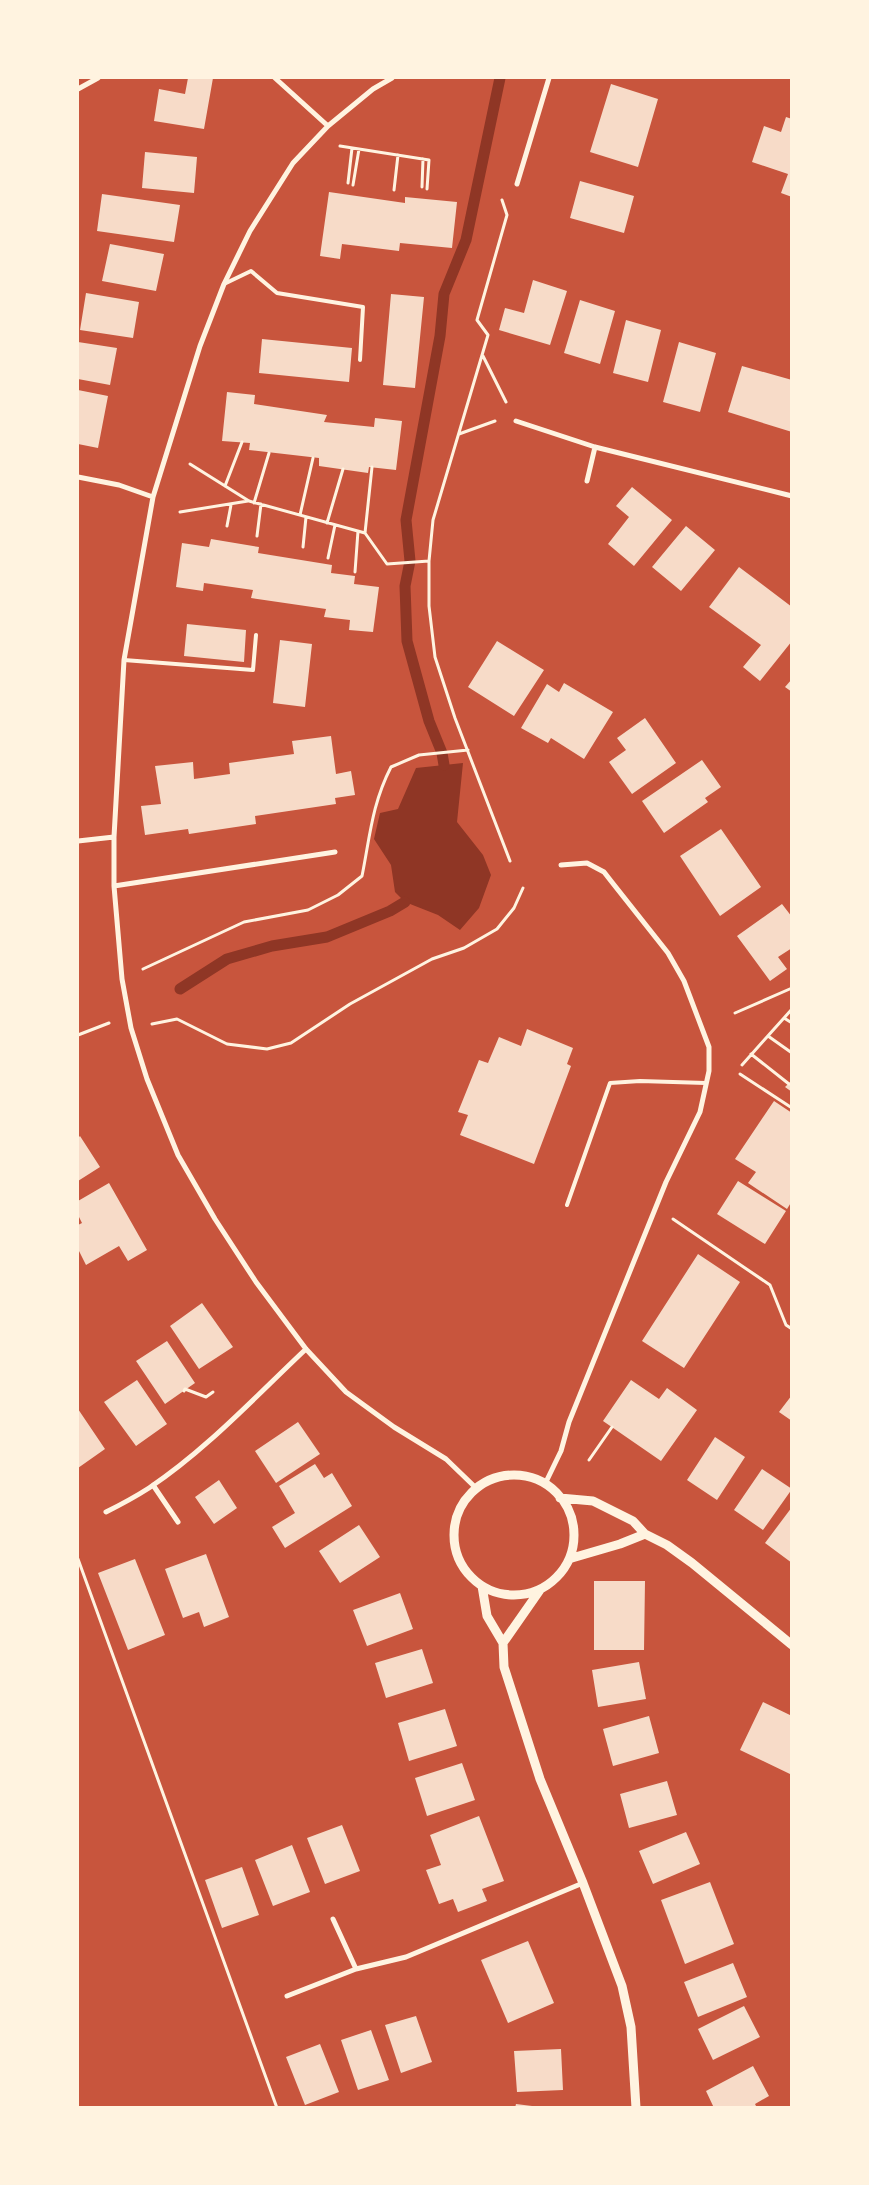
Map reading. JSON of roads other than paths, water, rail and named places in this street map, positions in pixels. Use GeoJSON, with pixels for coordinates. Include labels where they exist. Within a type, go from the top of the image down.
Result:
{"type":"FeatureCollection","features":[{"type":"Feature","properties":{"kind":"street"},"geometry":{"type":"LineString","coordinates":[[78,88],[98,78]]}},
{"type":"Feature","properties":{"kind":"street"},"geometry":{"type":"LineString","coordinates":[[275,78],[328,126]]}},
{"type":"Feature","properties":{"kind":"street"},"geometry":{"type":"LineString","coordinates":[[392,78],[373,89],[328,126],[290,168],[250,231],[224,284],[200,346],[153,497],[124,660],[114,837],[114,886],[122,979],[131,1028],[147,1079],[178,1155],[215,1219],[246,1266],[306,1349],[346,1392],[394,1427],[446,1459],[476,1488]]}},
{"type":"Feature","properties":{"kind":"street"},"geometry":{"type":"LineString","coordinates":[[517,184],[549,78]]}},
{"type":"Feature","properties":{"kind":"street"},"geometry":{"type":"LineString","coordinates":[[516,422],[595,447],[792,496]]}},
{"type":"Feature","properties":{"kind":"street"},"geometry":{"type":"LineString","coordinates":[[587,481],[595,447]]}},
{"type":"Feature","properties":{"kind":"street"},"geometry":{"type":"LineString","coordinates":[[78,477],[119,485],[153,497]]}},
{"type":"Feature","properties":{"kind":"street"},"geometry":{"type":"LineString","coordinates":[[78,841],[114,837]]}},
{"type":"Feature","properties":{"kind":"street"},"geometry":{"type":"LineString","coordinates":[[114,886],[334,852]]}},
{"type":"Feature","properties":{"kind":"street"},"geometry":{"type":"LineString","coordinates":[[546,1484],[561,1450],[569,1422],[666,1182],[700,1112],[706,1083],[709,1047],[684,981],[668,953],[604,872],[586,863],[561,865]]}},
{"type":"Feature","properties":{"kind":"street"},"geometry":{"type":"LineString","coordinates":[[106,1512],[153,1485],[193,1455],[235,1418],[306,1349]]}},
{"type":"Feature","properties":{"kind":"street"},"geometry":{"type":"LineString","coordinates":[[503,1643],[540,1590],[556,1578],[572,1558],[574,1543],[573,1523],[567,1508],[546,1484],[529,1477],[510,1475],[492,1479],[476,1488],[463,1504],[456,1520],[454,1538],[458,1557],[464,1568],[482,1586],[501,1594],[520,1596],[540,1590]]}},
{"type":"Feature","properties":{"kind":"street"},"geometry":{"type":"LineString","coordinates":[[153,1485],[178,1522]]}},
{"type":"Feature","properties":{"kind":"street"},"geometry":{"type":"LineString","coordinates":[[560,1498],[593,1501],[633,1522],[645,1534],[667,1545],[692,1563],[792,1645]]}},
{"type":"Feature","properties":{"kind":"street"},"geometry":{"type":"LineString","coordinates":[[572,1558],[620,1544],[645,1534]]}},
{"type":"Feature","properties":{"kind":"street"},"geometry":{"type":"LineString","coordinates":[[482,1586],[487,1616],[503,1643],[504,1666],[540,1779],[583,1883],[622,1986],[631,2027],[636,2108]]}},
{"type":"Feature","properties":{"kind":"street"},"geometry":{"type":"LineString","coordinates":[[287,1996],[356,1969],[406,1957],[583,1883]]}},
{"type":"Feature","properties":{"kind":"street"},"geometry":{"type":"LineString","coordinates":[[333,1919],[356,1969]]}},
{"type":"Feature","properties":{"kind":"lane"},"geometry":{"type":"LineString","coordinates":[[224,284],[251,271],[277,293],[363,307],[360,360]]}},
{"type":"Feature","properties":{"kind":"lane"},"geometry":{"type":"LineString","coordinates":[[124,660],[253,670],[256,635]]}},
{"type":"Feature","properties":{"kind":"lane"},"geometry":{"type":"LineString","coordinates":[[567,1205],[610,1083],[640,1080],[706,1083]]}},
{"type":"Feature","properties":{"kind":"waterway"},"geometry":{"type":"LineString","coordinates":[[444,765],[442,753],[429,721],[407,641],[405,586],[410,561],[406,520],[440,336],[444,294],[466,240],[500,78]]}},
{"type":"Feature","properties":{"kind":"waterway"},"geometry":{"type":"LineString","coordinates":[[180,989],[227,959],[272,946],[327,937],[390,911],[405,902]]}}]}
